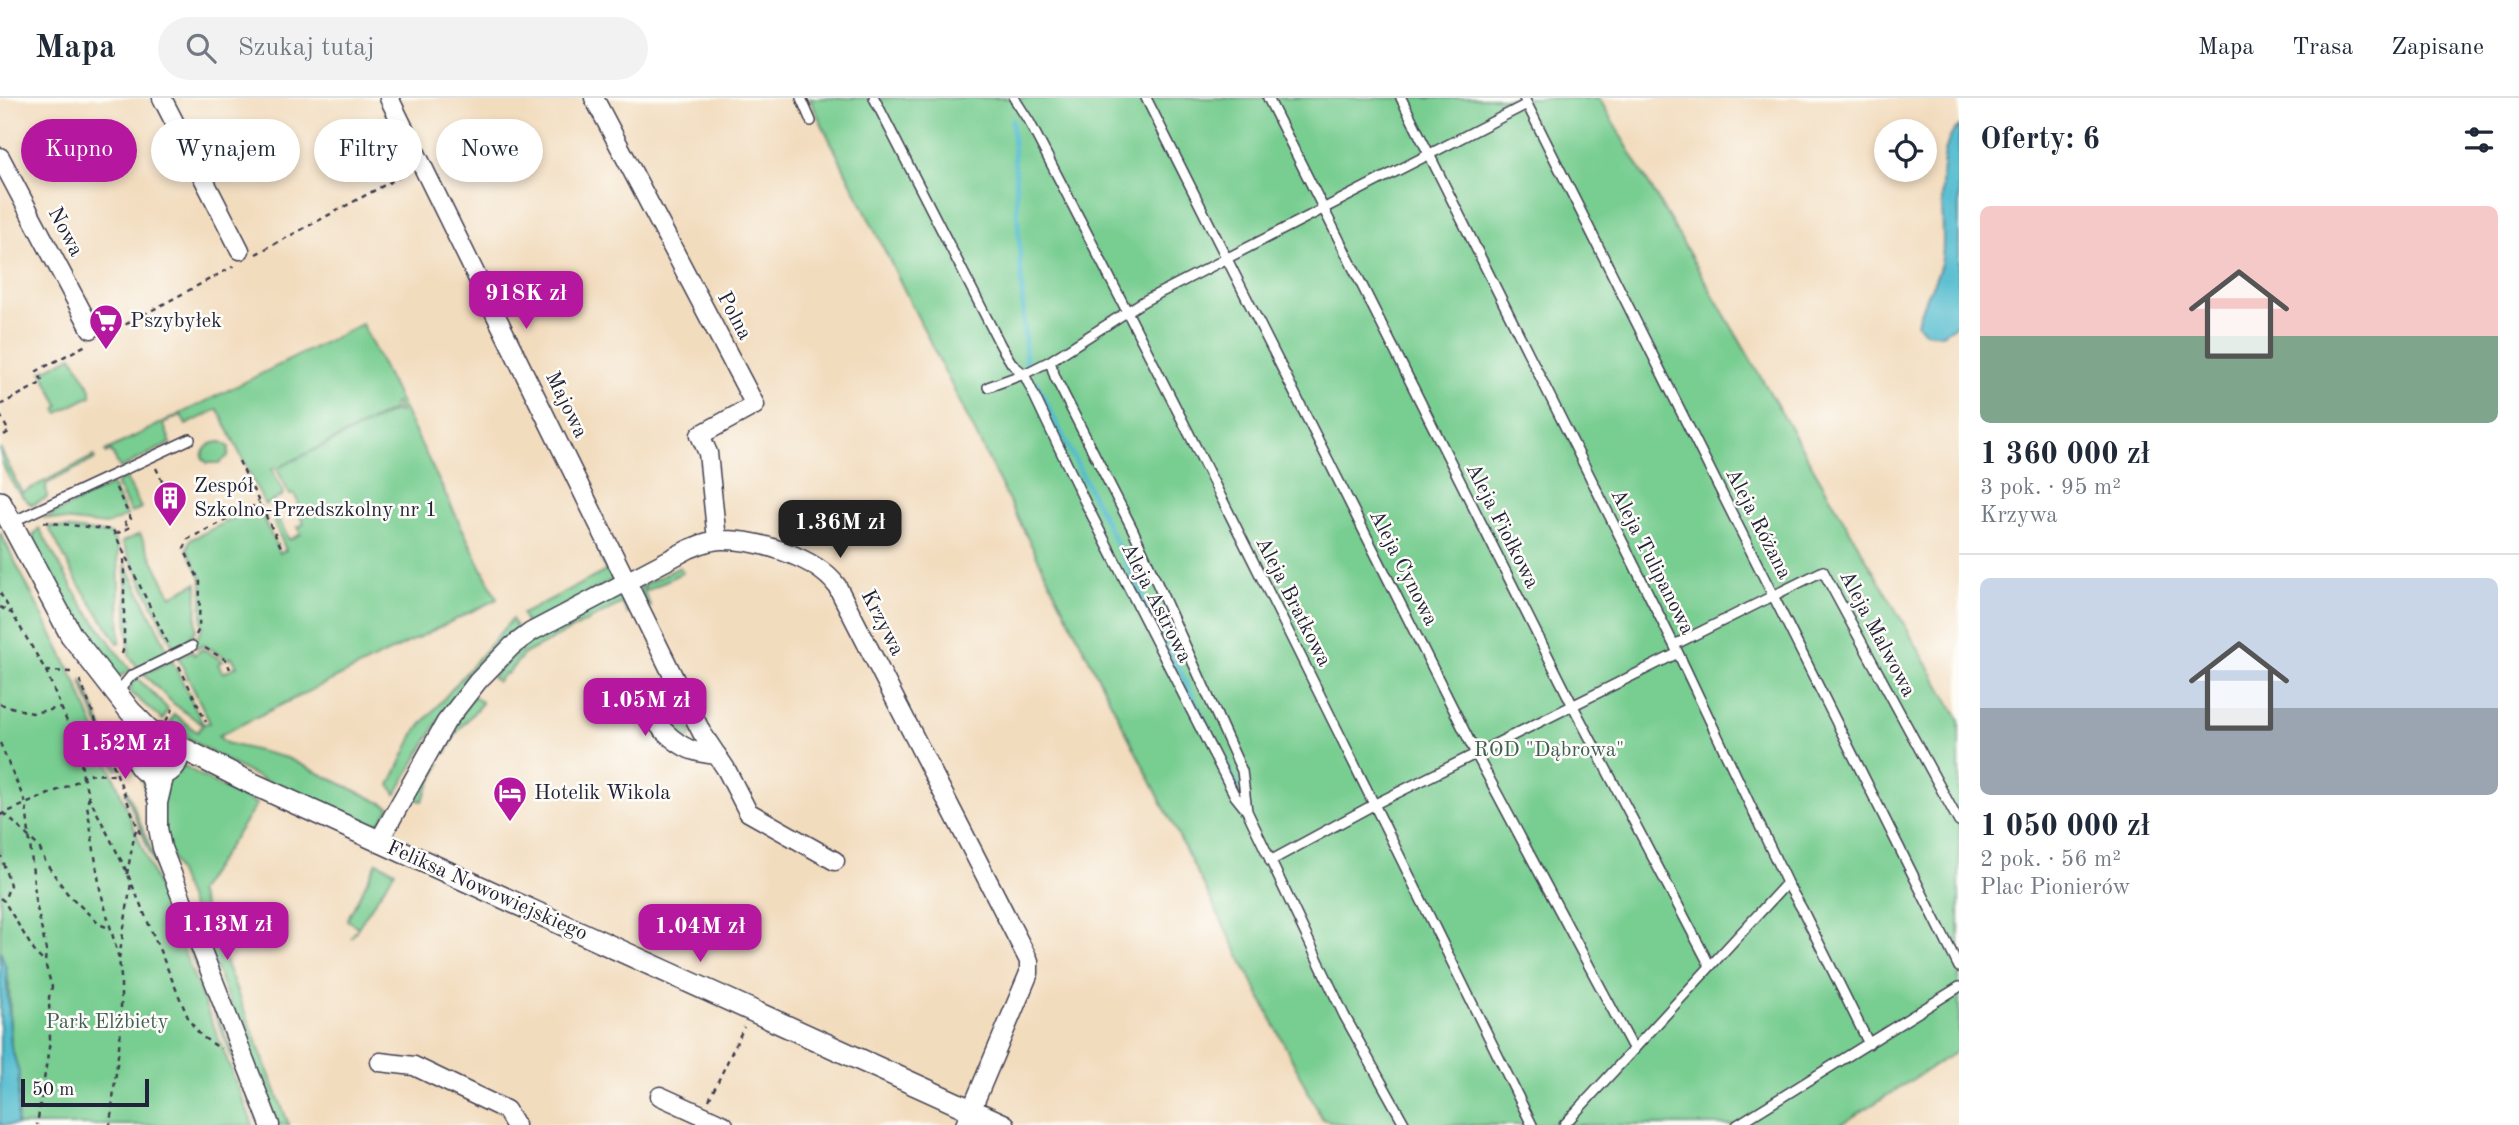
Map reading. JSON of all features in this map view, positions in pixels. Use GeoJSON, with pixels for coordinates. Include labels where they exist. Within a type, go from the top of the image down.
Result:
{"type":"FeatureCollection","features":[{"type":"Feature","properties":{"kind":"street"},"geometry":{"type":"LineString","coordinates":[[162,98],[240,259]]}},
{"type":"Feature","properties":{"kind":"street","name":"Majowa"},"geometry":{"type":"LineString","coordinates":[[389,98],[702,733],[726,769],[748,812],[835,861]]}},
{"type":"Feature","properties":{"kind":"street","name":"Polna"},"geometry":{"type":"LineString","coordinates":[[594,98],[755,405],[700,435],[708,453],[717,540]]}},
{"type":"Feature","properties":{"kind":"street","name":"Nowa"},"geometry":{"type":"LineString","coordinates":[[0,158],[92,338]]}},
{"type":"Feature","properties":{"kind":"street"},"geometry":{"type":"LineString","coordinates":[[0,502],[64,623],[123,702],[153,733],[137,752],[138,762],[167,764],[158,803],[158,828],[162,848],[270,1125]]}},
{"type":"Feature","properties":{"kind":"street","name":"Krzywa"},"geometry":{"type":"LineString","coordinates":[[379,841],[446,722],[499,658],[531,632],[689,549],[717,540],[753,545],[815,565],[832,580],[1026,952],[1030,965],[969,1118]]}},
{"type":"Feature","properties":{"kind":"street"},"geometry":{"type":"LineString","coordinates":[[678,685],[653,710],[654,719],[687,748],[698,753],[716,755]]}},
{"type":"Feature","properties":{"kind":"street","name":"Feliksa Nowowiejskiego"},"geometry":{"type":"LineString","coordinates":[[153,733],[169,737],[167,764],[200,759],[969,1118],[1004,1125]]}},
{"type":"Feature","properties":{"kind":"street"},"geometry":{"type":"LineString","coordinates":[[380,1062],[414,1066],[509,1112],[515,1125]]}},
{"type":"Feature","properties":{"kind":"street"},"geometry":{"type":"LineString","coordinates":[[660,1096],[724,1125]]}},
{"type":"Feature","properties":{"kind":"lane"},"geometry":{"type":"LineString","coordinates":[[801,98],[811,121]]}},
{"type":"Feature","properties":{"kind":"lane","name":"Aleja Astrowa"},"geometry":{"type":"LineString","coordinates":[[874,98],[1001,346],[1012,363],[1024,374],[1089,509],[1235,796],[1247,811],[1343,1015],[1405,1125]]}},
{"type":"Feature","properties":{"kind":"lane","name":"Aleja Bratkowa"},"geometry":{"type":"LineString","coordinates":[[1014,98],[1030,123],[1127,310],[1375,804],[1532,1125]]}},
{"type":"Feature","properties":{"kind":"lane","name":"Aleja Cynowa"},"geometry":{"type":"LineString","coordinates":[[1146,98],[1476,754],[1634,1050]]}},
{"type":"Feature","properties":{"kind":"lane","name":"Aleja Fiołkowa"},"geometry":{"type":"LineString","coordinates":[[1268,98],[1573,706],[1710,966]]}},
{"type":"Feature","properties":{"kind":"lane","name":"Aleja Tulipanowa"},"geometry":{"type":"LineString","coordinates":[[1401,98],[1676,649],[1787,883],[1869,1044]]}},
{"type":"Feature","properties":{"kind":"lane"},"geometry":{"type":"LineString","coordinates":[[988,387],[1050,361],[1127,310],[1526,101]]}},
{"type":"Feature","properties":{"kind":"lane","name":"Aleja Różana"},"geometry":{"type":"LineString","coordinates":[[1526,101],[1959,967]]}},
{"type":"Feature","properties":{"kind":"lane"},"geometry":{"type":"LineString","coordinates":[[1050,361],[1055,377],[1139,543],[1242,771],[1247,811]]}},
{"type":"Feature","properties":{"kind":"lane"},"geometry":{"type":"LineString","coordinates":[[11,523],[190,439]]}},
{"type":"Feature","properties":{"kind":"lane","name":"Aleja Malwowa"},"geometry":{"type":"LineString","coordinates":[[1270,861],[1375,804],[1573,706],[1774,595],[1823,571],[1959,822]]}},
{"type":"Feature","properties":{"kind":"lane"},"geometry":{"type":"LineString","coordinates":[[123,702],[131,676],[192,646]]}},
{"type":"Feature","properties":{"kind":"lane"},"geometry":{"type":"LineString","coordinates":[[1564,1125],[1787,883]]}},
{"type":"Feature","properties":{"kind":"lane"},"geometry":{"type":"LineString","coordinates":[[1737,1125],[1959,987]]}},
{"type":"Feature","properties":{"kind":"path"},"geometry":{"type":"LineString","coordinates":[[0,405],[43,382],[37,372],[92,338],[389,182]]}},
{"type":"Feature","properties":{"kind":"path"},"geometry":{"type":"LineString","coordinates":[[0,415],[9,432],[0,437]]}},
{"type":"Feature","properties":{"kind":"path"},"geometry":{"type":"LineString","coordinates":[[239,461],[282,549]]}},
{"type":"Feature","properties":{"kind":"path"},"geometry":{"type":"LineString","coordinates":[[113,482],[131,519],[125,522],[130,527],[115,534]]}},
{"type":"Feature","properties":{"kind":"path"},"geometry":{"type":"LineString","coordinates":[[230,669],[226,660],[203,647],[194,651],[190,641],[199,629],[200,582],[184,549],[187,539],[260,503]]}},
{"type":"Feature","properties":{"kind":"path"},"geometry":{"type":"LineString","coordinates":[[41,523],[113,530],[206,722]]}},
{"type":"Feature","properties":{"kind":"path"},"geometry":{"type":"LineString","coordinates":[[122,654],[124,551]]}},
{"type":"Feature","properties":{"kind":"path"},"geometry":{"type":"LineString","coordinates":[[0,593],[46,671],[62,707],[80,752],[89,797],[127,874],[189,1020],[201,1036],[227,1052]]}},
{"type":"Feature","properties":{"kind":"path"},"geometry":{"type":"LineString","coordinates":[[0,607],[11,612]]}},
{"type":"Feature","properties":{"kind":"path"},"geometry":{"type":"LineString","coordinates":[[46,671],[76,672]]}},
{"type":"Feature","properties":{"kind":"path"},"geometry":{"type":"LineString","coordinates":[[79,680],[116,775],[88,774],[2,814],[39,847],[46,863],[67,893],[99,924],[111,929]]}},
{"type":"Feature","properties":{"kind":"path"},"geometry":{"type":"LineString","coordinates":[[0,704],[32,713],[62,707]]}},
{"type":"Feature","properties":{"kind":"path"},"geometry":{"type":"LineString","coordinates":[[153,733],[173,709]]}},
{"type":"Feature","properties":{"kind":"path"},"geometry":{"type":"LineString","coordinates":[[0,743],[26,804],[36,903],[46,950],[45,963],[52,987],[49,997],[50,1041],[37,1125]]}},
{"type":"Feature","properties":{"kind":"path"},"geometry":{"type":"LineString","coordinates":[[89,797],[100,889],[119,959]]}},
{"type":"Feature","properties":{"kind":"path"},"geometry":{"type":"LineString","coordinates":[[127,874],[135,832],[138,829]]}},
{"type":"Feature","properties":{"kind":"path"},"geometry":{"type":"LineString","coordinates":[[0,852],[10,885],[2,899],[36,954],[45,963]]}},
{"type":"Feature","properties":{"kind":"path"},"geometry":{"type":"LineString","coordinates":[[110,1125],[121,1029],[119,959],[131,883]]}},
{"type":"Feature","properties":{"kind":"path"},"geometry":{"type":"LineString","coordinates":[[702,1115],[747,1021]]}},
{"type":"Feature","properties":{"kind":"green space","name":"ROD \"Dąbrowa\""},"geometry":{"type":"Polygon","coordinates":[[[809,98],[1599,98],[1959,719],[1959,1050],[1840,1125],[1344,1125],[1322,1119],[1012,507],[809,98]]]}},
{"type":"Feature","properties":{"kind":"green space"},"geometry":{"type":"Polygon","coordinates":[[[362,324],[497,599],[218,736],[226,743],[287,758],[390,807],[382,820],[369,828],[266,781],[192,741],[169,725],[174,714],[197,732],[203,725],[174,704],[143,674],[172,660],[203,724],[210,723],[178,657],[192,651],[194,655],[203,649],[223,661],[218,664],[223,673],[237,666],[232,657],[228,659],[204,645],[197,648],[194,642],[202,629],[202,580],[187,549],[190,540],[252,509],[260,512],[280,553],[286,550],[272,518],[277,515],[289,540],[301,534],[298,527],[304,524],[296,507],[299,504],[294,494],[290,495],[276,467],[272,469],[283,493],[265,505],[218,409],[186,425],[181,415],[163,423],[171,443],[120,468],[111,451],[105,451],[362,324]],[[396,403],[393,405],[395,409],[280,467],[396,410],[397,413],[400,412],[396,403]]]}},
{"type":"Feature","properties":{"kind":"green space"},"geometry":{"type":"Polygon","coordinates":[[[72,356],[91,389],[91,396],[58,413],[56,409],[59,406],[42,372],[72,356]]]}},
{"type":"Feature","properties":{"kind":"green space"},"geometry":{"type":"Polygon","coordinates":[[[222,442],[229,447],[228,456],[219,463],[207,463],[202,457],[207,447],[222,442]]]}},
{"type":"Feature","properties":{"kind":"green space"},"geometry":{"type":"Polygon","coordinates":[[[0,448],[22,493],[94,456],[95,459],[46,484],[47,498],[32,505],[10,480],[0,448]]]}},
{"type":"Feature","properties":{"kind":"green space"},"geometry":{"type":"Polygon","coordinates":[[[126,478],[141,508],[131,513],[117,485],[117,482],[126,478]]]}},
{"type":"Feature","properties":{"kind":"green space"},"geometry":{"type":"Polygon","coordinates":[[[111,485],[127,516],[106,525],[45,518],[111,485]]]}},
{"type":"Feature","properties":{"kind":"green space"},"geometry":{"type":"Polygon","coordinates":[[[48,526],[111,534],[118,548],[120,642],[118,643],[78,583],[48,526]]]}},
{"type":"Feature","properties":{"kind":"green space"},"geometry":{"type":"Polygon","coordinates":[[[39,528],[80,601],[131,671],[120,676],[113,675],[78,630],[29,542],[39,528]]]}},
{"type":"Feature","properties":{"kind":"green space","name":"Park Elżbiety"},"geometry":{"type":"Polygon","coordinates":[[[0,532],[76,682],[253,1125],[17,1125],[19,1073],[11,1046],[9,984],[0,950],[0,532]]]}},
{"type":"Feature","properties":{"kind":"green space"},"geometry":{"type":"Polygon","coordinates":[[[140,534],[171,596],[197,583],[196,630],[188,640],[189,643],[175,650],[122,542],[140,534]]]}},
{"type":"Feature","properties":{"kind":"green space"},"geometry":{"type":"Polygon","coordinates":[[[607,555],[615,574],[612,580],[527,626],[522,614],[606,571],[601,559],[607,555]]]}},
{"type":"Feature","properties":{"kind":"green space"},"geometry":{"type":"Polygon","coordinates":[[[125,562],[169,653],[138,668],[129,655],[125,562]]]}},
{"type":"Feature","properties":{"kind":"green space"},"geometry":{"type":"Polygon","coordinates":[[[680,567],[683,572],[647,591],[643,589],[651,607],[646,606],[638,588],[680,567]]]}},
{"type":"Feature","properties":{"kind":"green space"},"geometry":{"type":"Polygon","coordinates":[[[622,594],[632,608],[628,614],[622,603],[524,654],[497,682],[492,677],[530,641],[622,594]]]}},
{"type":"Feature","properties":{"kind":"green space"},"geometry":{"type":"Polygon","coordinates":[[[512,619],[518,631],[440,718],[396,794],[390,785],[415,732],[512,619]]]}},
{"type":"Feature","properties":{"kind":"green space"},"geometry":{"type":"Polygon","coordinates":[[[136,677],[168,709],[163,720],[130,692],[131,683],[136,677]]]}},
{"type":"Feature","properties":{"kind":"green space"},"geometry":{"type":"Polygon","coordinates":[[[82,679],[119,769],[116,770],[82,679]]]}},
{"type":"Feature","properties":{"kind":"green space"},"geometry":{"type":"Polygon","coordinates":[[[474,696],[482,703],[457,732],[446,753],[437,749],[474,696]]]}},
{"type":"Feature","properties":{"kind":"green space"},"geometry":{"type":"Polygon","coordinates":[[[678,702],[692,733],[690,738],[686,739],[664,718],[662,712],[667,704],[678,702]]]}},
{"type":"Feature","properties":{"kind":"green space"},"geometry":{"type":"Polygon","coordinates":[[[170,758],[257,804],[198,892],[289,1125],[278,1125],[141,779],[148,776],[151,766],[170,758]]]}},
{"type":"Feature","properties":{"kind":"green space"},"geometry":{"type":"Polygon","coordinates":[[[431,760],[440,764],[422,801],[411,798],[431,760]]]}},
{"type":"Feature","properties":{"kind":"green space"},"geometry":{"type":"Polygon","coordinates":[[[127,790],[241,1073],[259,1125],[125,791],[127,790]]]}},
{"type":"Feature","properties":{"kind":"green space"},"geometry":{"type":"Polygon","coordinates":[[[377,862],[395,871],[351,938],[358,927],[347,920],[377,862]]]}},
{"type":"Feature","properties":{"kind":"water"},"geometry":{"type":"Polygon","coordinates":[[[1959,126],[1959,323],[1942,334],[1924,332],[1917,324],[1919,315],[1942,258],[1945,151],[1950,137],[1959,126]]]}},
{"type":"Feature","properties":{"kind":"water"},"geometry":{"type":"Polygon","coordinates":[[[0,950],[6,968],[11,1046],[19,1073],[17,1125],[0,1125],[0,950]]]}},
{"type":"Feature","properties":{"kind":"waterway"},"geometry":{"type":"LineString","coordinates":[[1012,120],[1026,362]]}},
{"type":"Feature","properties":{"kind":"waterway"},"geometry":{"type":"LineString","coordinates":[[1036,382],[1238,788]]}},
{"type":"Feature","properties":{"kind":"place","name":"Pszybyłek"},"geometry":{"type":"Point","coordinates":[106,351]}},
{"type":"Feature","properties":{"kind":"place","name":"Zespół Szkolno-Przedszkolny nr 1"},"geometry":{"type":"Point","coordinates":[170,528]}},
{"type":"Feature","properties":{"kind":"place","name":"Hotelik Wikola"},"geometry":{"type":"Point","coordinates":[510,823]}}]}
